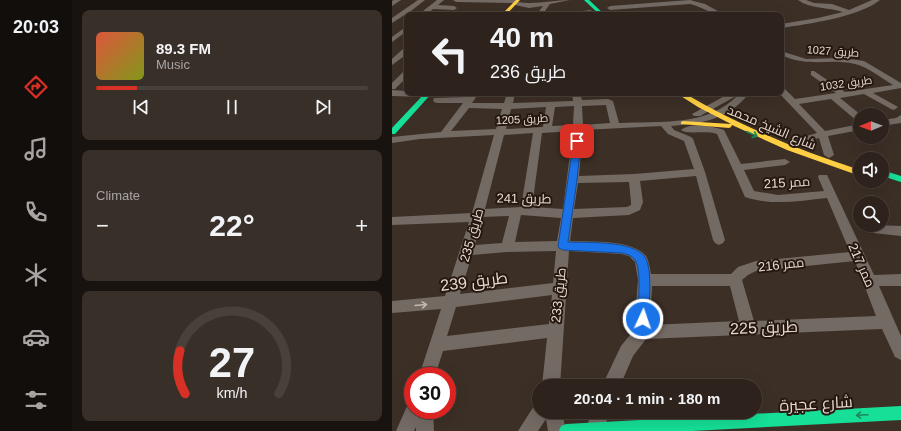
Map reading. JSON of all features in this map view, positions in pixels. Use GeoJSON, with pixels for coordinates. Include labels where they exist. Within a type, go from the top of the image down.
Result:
{"type":"FeatureCollection","features":[{"type":"Feature","properties":{"kind":"street"},"geometry":{"type":"LineString","coordinates":[[392,4],[398,0]]}},
{"type":"Feature","properties":{"kind":"street"},"geometry":{"type":"LineString","coordinates":[[392,21],[422,0]]}},
{"type":"Feature","properties":{"kind":"street"},"geometry":{"type":"LineString","coordinates":[[426,12],[441,0]]}},
{"type":"Feature","properties":{"kind":"street"},"geometry":{"type":"LineString","coordinates":[[456,0],[518,1],[528,6],[567,0]]}},
{"type":"Feature","properties":{"kind":"street"},"geometry":{"type":"LineString","coordinates":[[449,12],[462,0]]}},
{"type":"Feature","properties":{"kind":"street"},"geometry":{"type":"LineString","coordinates":[[578,0],[595,10],[610,8]]}},
{"type":"Feature","properties":{"kind":"street"},"geometry":{"type":"LineString","coordinates":[[801,0],[817,6],[832,6],[850,12]]}},
{"type":"Feature","properties":{"kind":"street"},"geometry":{"type":"LineString","coordinates":[[784,26],[813,21],[859,10],[877,0]]}},
{"type":"Feature","properties":{"kind":"street"},"geometry":{"type":"LineString","coordinates":[[506,12],[518,1]]}},
{"type":"Feature","properties":{"kind":"street"},"geometry":{"type":"LineString","coordinates":[[509,12],[518,1]]}},
{"type":"Feature","properties":{"kind":"street"},"geometry":{"type":"LineString","coordinates":[[585,12],[642,3],[690,2],[703,5],[716,12]]}},
{"type":"Feature","properties":{"kind":"street"},"geometry":{"type":"LineString","coordinates":[[541,12],[548,3]]}},
{"type":"Feature","properties":{"kind":"street"},"geometry":{"type":"LineString","coordinates":[[432,7],[454,8]]}},
{"type":"Feature","properties":{"kind":"street"},"geometry":{"type":"LineString","coordinates":[[392,12],[404,12]]}},
{"type":"Feature","properties":{"kind":"street"},"geometry":{"type":"LineString","coordinates":[[392,26],[404,27]]}},
{"type":"Feature","properties":{"kind":"street"},"geometry":{"type":"LineString","coordinates":[[392,40],[395,34],[404,29]]}},
{"type":"Feature","properties":{"kind":"street"},"geometry":{"type":"LineString","coordinates":[[392,45],[404,46]]}},
{"type":"Feature","properties":{"kind":"street","name":"طريق 1027"},"geometry":{"type":"LineString","coordinates":[[784,54],[809,61],[856,61],[901,86]]}},
{"type":"Feature","properties":{"kind":"street"},"geometry":{"type":"LineString","coordinates":[[392,63],[399,56]]}},
{"type":"Feature","properties":{"kind":"street"},"geometry":{"type":"LineString","coordinates":[[392,68],[404,68]]}},
{"type":"Feature","properties":{"kind":"street"},"geometry":{"type":"LineString","coordinates":[[814,73],[844,95]]}},
{"type":"Feature","properties":{"kind":"street"},"geometry":{"type":"LineString","coordinates":[[392,87],[395,80],[404,75]]}},
{"type":"Feature","properties":{"kind":"street"},"geometry":{"type":"LineString","coordinates":[[887,77],[901,76]]}},
{"type":"Feature","properties":{"kind":"street","name":"طريق 1032"},"geometry":{"type":"LineString","coordinates":[[794,102],[901,86]]}},
{"type":"Feature","properties":{"kind":"street"},"geometry":{"type":"LineString","coordinates":[[866,92],[897,105],[894,111],[901,117],[901,120],[889,122]]}},
{"type":"Feature","properties":{"kind":"street"},"geometry":{"type":"LineString","coordinates":[[392,93],[404,93]]}},
{"type":"Feature","properties":{"kind":"street"},"geometry":{"type":"LineString","coordinates":[[784,93],[822,134],[829,155]]}},
{"type":"Feature","properties":{"kind":"street"},"geometry":{"type":"LineString","coordinates":[[392,122],[423,96]]}},
{"type":"Feature","properties":{"kind":"street"},"geometry":{"type":"LineString","coordinates":[[392,133],[423,96]]}},
{"type":"Feature","properties":{"kind":"street","name":"طريق 235"},"geometry":{"type":"LineString","coordinates":[[430,367],[467,251],[510,96]]}},
{"type":"Feature","properties":{"kind":"street","name":"طريق 233"},"geometry":{"type":"LineString","coordinates":[[552,379],[563,246],[573,180],[578,128],[577,96]]}},
{"type":"Feature","properties":{"kind":"street"},"geometry":{"type":"LineString","coordinates":[[675,124],[690,111],[689,106],[682,96]]}},
{"type":"Feature","properties":{"kind":"street","name":"شارع الشيخ محمد"},"geometry":{"type":"LineString","coordinates":[[683,96],[716,117],[736,127],[802,154],[853,171]]}},
{"type":"Feature","properties":{"kind":"street","name":"شارع الشيخ محمد"},"geometry":{"type":"LineString","coordinates":[[701,96],[727,111],[795,142],[853,163]]}},
{"type":"Feature","properties":{"kind":"street","name":"طريق 1205"},"geometry":{"type":"LineString","coordinates":[[675,124],[706,111],[731,96]]}},
{"type":"Feature","properties":{"kind":"street","name":"طريق 1205"},"geometry":{"type":"LineString","coordinates":[[392,140],[420,136],[499,133],[615,125],[675,124],[716,117],[727,111],[742,96]]}},
{"type":"Feature","properties":{"kind":"street"},"geometry":{"type":"LineString","coordinates":[[833,96],[853,112]]}},
{"type":"Feature","properties":{"kind":"street"},"geometry":{"type":"LineString","coordinates":[[437,100],[470,100],[508,106],[608,102],[610,103],[615,125]]}},
{"type":"Feature","properties":{"kind":"street"},"geometry":{"type":"LineString","coordinates":[[444,135],[470,100]]}},
{"type":"Feature","properties":{"kind":"street"},"geometry":{"type":"LineString","coordinates":[[507,247],[521,211],[542,130],[551,104]]}},
{"type":"Feature","properties":{"kind":"street"},"geometry":{"type":"LineString","coordinates":[[675,124],[736,127]]}},
{"type":"Feature","properties":{"kind":"street"},"geometry":{"type":"LineString","coordinates":[[675,124],[688,139],[700,172],[719,240]]}},
{"type":"Feature","properties":{"kind":"street","name":"ممر 215"},"geometry":{"type":"LineString","coordinates":[[675,124],[710,128],[721,132],[749,194],[757,197],[771,198],[830,194]]}},
{"type":"Feature","properties":{"kind":"street"},"geometry":{"type":"LineString","coordinates":[[795,142],[822,134],[853,128]]}},
{"type":"Feature","properties":{"kind":"street","name":"طريق 1205"},"geometry":{"type":"LineString","coordinates":[[392,133],[420,136]]}},
{"type":"Feature","properties":{"kind":"street","name":"ممر 215"},"geometry":{"type":"LineString","coordinates":[[737,168],[785,162]]}},
{"type":"Feature","properties":{"kind":"street"},"geometry":{"type":"LineString","coordinates":[[573,180],[634,178],[700,172]]}},
{"type":"Feature","properties":{"kind":"street"},"geometry":{"type":"LineString","coordinates":[[889,175],[901,179]]}},
{"type":"Feature","properties":{"kind":"street","name":"ممر 217"},"geometry":{"type":"LineString","coordinates":[[823,177],[870,281],[886,322],[901,352]]}},
{"type":"Feature","properties":{"kind":"street","name":"طريق 241"},"geometry":{"type":"LineString","coordinates":[[392,221],[521,211],[567,214],[633,210],[637,202],[634,178]]}},
{"type":"Feature","properties":{"kind":"street"},"geometry":{"type":"LineString","coordinates":[[889,182],[901,186]]}},
{"type":"Feature","properties":{"kind":"street"},"geometry":{"type":"LineString","coordinates":[[889,230],[901,231]]}},
{"type":"Feature","properties":{"kind":"street"},"geometry":{"type":"LineString","coordinates":[[467,251],[507,247],[563,246],[621,249],[633,252],[641,260],[645,280],[642,332],[627,351],[614,379]]}},
{"type":"Feature","properties":{"kind":"street","name":"ممر 216"},"geometry":{"type":"LineString","coordinates":[[735,280],[738,274],[744,269],[756,266],[858,256]]}},
{"type":"Feature","properties":{"kind":"street"},"geometry":{"type":"LineString","coordinates":[[645,280],[735,280],[748,328]]}},
{"type":"Feature","properties":{"kind":"street"},"geometry":{"type":"LineString","coordinates":[[870,281],[901,280]]}},
{"type":"Feature","properties":{"kind":"street","name":"طريق 239"},"geometry":{"type":"LineString","coordinates":[[392,307],[450,302],[559,288]]}},
{"type":"Feature","properties":{"kind":"street","name":"طريق 225"},"geometry":{"type":"LineString","coordinates":[[642,332],[886,322]]}},
{"type":"Feature","properties":{"kind":"street","name":"طريق 233"},"geometry":{"type":"LineString","coordinates":[[436,346],[555,330]]}},
{"type":"Feature","properties":{"kind":"street","name":"شارع عجيرة"},"geometry":{"type":"LineString","coordinates":[[566,431],[901,413]]}},
{"type":"Feature","properties":{"kind":"street"},"geometry":{"type":"LineString","coordinates":[[405,431],[410,419]]}},
{"type":"Feature","properties":{"kind":"street"},"geometry":{"type":"LineString","coordinates":[[424,419],[425,431]]}},
{"type":"Feature","properties":{"kind":"street"},"geometry":{"type":"LineString","coordinates":[[526,431],[535,419]]}},
{"type":"Feature","properties":{"kind":"street"},"geometry":{"type":"LineString","coordinates":[[554,419],[557,431]]}},
{"type":"Feature","properties":{"kind":"street"},"geometry":{"type":"LineString","coordinates":[[594,430],[598,419]]}},
{"type":"Feature","properties":{"kind":"traffic: fast"},"geometry":{"type":"LineString","coordinates":[[586,0],[600,12]]}},
{"type":"Feature","properties":{"kind":"traffic: fast"},"geometry":{"type":"LineString","coordinates":[[392,132],[426,96]]}},
{"type":"Feature","properties":{"kind":"traffic: fast"},"geometry":{"type":"LineString","coordinates":[[889,175],[901,179]]}},
{"type":"Feature","properties":{"kind":"traffic: fast"},"geometry":{"type":"LineString","coordinates":[[566,431],[901,413]]}},
{"type":"Feature","properties":{"kind":"traffic: slow"},"geometry":{"type":"LineString","coordinates":[[506,12],[518,0]]}},
{"type":"Feature","properties":{"kind":"traffic: slow"},"geometry":{"type":"LineString","coordinates":[[684,96],[767,139],[853,171]]}},
{"type":"Feature","properties":{"kind":"traffic: slow"},"geometry":{"type":"LineString","coordinates":[[683,123],[729,126]]}},
{"type":"Feature","properties":{"kind":"route"},"geometry":{"type":"LineString","coordinates":[[577,141],[563,246],[621,249],[633,252],[641,260],[645,280],[643,319]]}}]}
